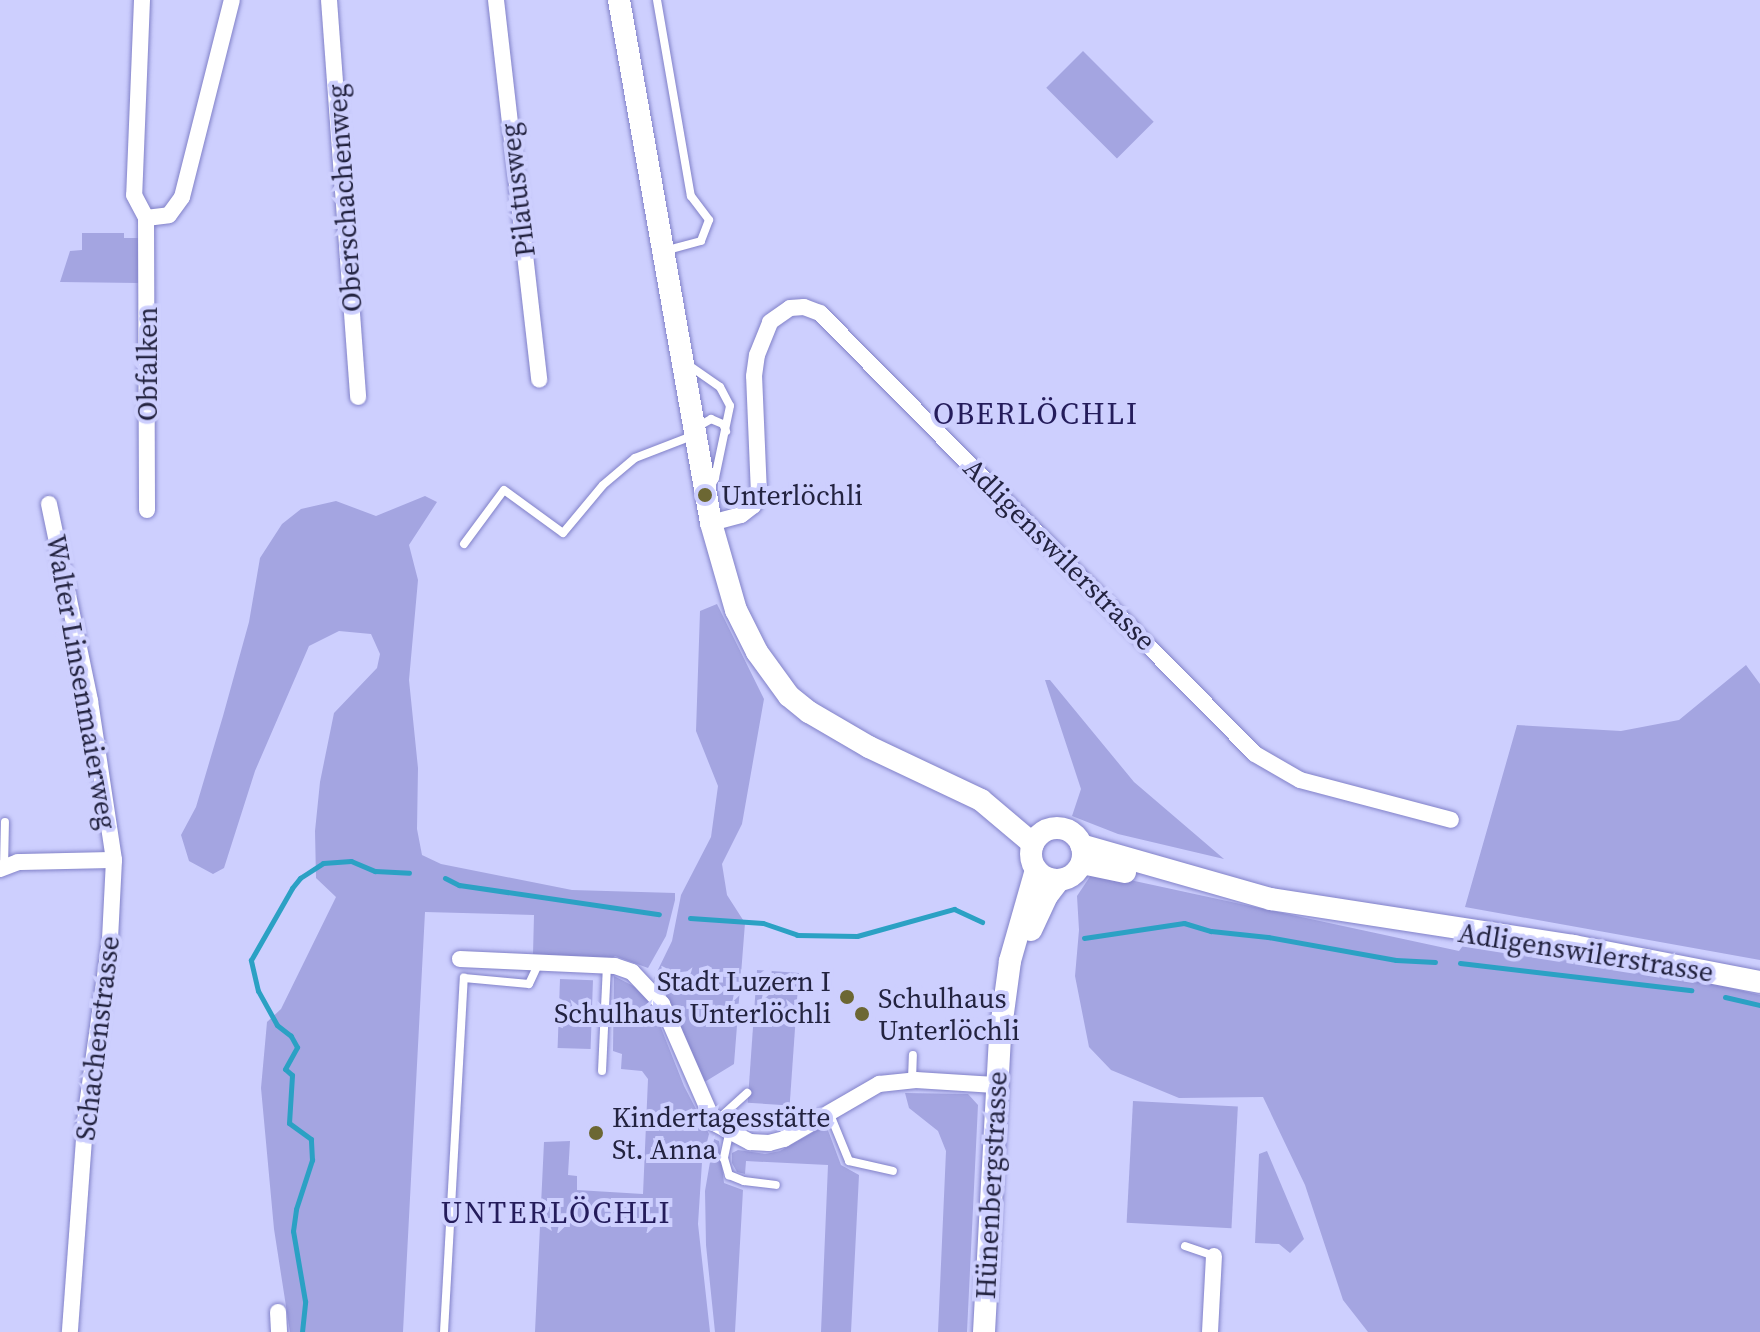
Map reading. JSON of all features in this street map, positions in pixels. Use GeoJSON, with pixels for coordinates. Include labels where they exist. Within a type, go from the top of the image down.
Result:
{"type":"FeatureCollection","features":[{"type":"Feature","properties":{"kind":"main road"},"geometry":{"type":"LineString","coordinates":[[619,0],[705,495],[736,610],[757,652],[789,696],[836,731],[981,800],[1010,806],[1040,837]]}},
{"type":"Feature","properties":{"kind":"main road"},"geometry":{"type":"LineString","coordinates":[[1067,830],[1081,854],[1068,878],[1046,878],[1036,870],[1032,862],[1040,837],[1067,830]]}},
{"type":"Feature","properties":{"kind":"main road","name":"Adligenswilerstrasse"},"geometry":{"type":"LineString","coordinates":[[1081,854],[1230,898],[1271,899],[1573,946],[1760,982]]}},
{"type":"Feature","properties":{"kind":"main road","name":"Hünenbergstrasse"},"geometry":{"type":"LineString","coordinates":[[984,1332],[995,1085],[1010,961],[1036,870]]}},
{"type":"Feature","properties":{"kind":"main road","name":"Hünenbergstrasse"},"geometry":{"type":"LineString","coordinates":[[1008,992],[1036,917],[1059,880]]}},
{"type":"Feature","properties":{"kind":"street","name":"Obfalken"},"geometry":{"type":"LineString","coordinates":[[142,0],[134,195],[146,218],[147,510]]}},
{"type":"Feature","properties":{"kind":"street"},"geometry":{"type":"LineString","coordinates":[[146,218],[169,215],[182,197],[232,0]]}},
{"type":"Feature","properties":{"kind":"street","name":"Oberschachenweg"},"geometry":{"type":"LineString","coordinates":[[329,0],[358,397]]}},
{"type":"Feature","properties":{"kind":"street","name":"Pilatusweg"},"geometry":{"type":"LineString","coordinates":[[496,0],[539,380]]}},
{"type":"Feature","properties":{"kind":"street","name":"Adligenswilerstrasse"},"geometry":{"type":"LineString","coordinates":[[711,523],[741,515],[753,506],[759,494],[754,376],[757,355],[770,322],[790,308],[804,307],[820,313],[1255,754],[1300,780],[1451,820]]}},
{"type":"Feature","properties":{"kind":"street","name":"Walter Linsenmaierweg"},"geometry":{"type":"LineString","coordinates":[[49,504],[90,701],[114,860]]}},
{"type":"Feature","properties":{"kind":"street"},"geometry":{"type":"LineString","coordinates":[[2,868],[18,862],[114,860]]}},
{"type":"Feature","properties":{"kind":"street","name":"Schachenstrasse"},"geometry":{"type":"LineString","coordinates":[[70,1332],[86,1112],[110,940],[114,860]]}},
{"type":"Feature","properties":{"kind":"street"},"geometry":{"type":"LineString","coordinates":[[460,959],[607,966],[632,972],[662,1004],[714,1123],[729,1134],[750,1142],[769,1143],[795,1133],[868,1088],[912,1080],[995,1085]]}},
{"type":"Feature","properties":{"kind":"street"},"geometry":{"type":"LineString","coordinates":[[1210,1332],[1214,1256]]}},
{"type":"Feature","properties":{"kind":"street"},"geometry":{"type":"LineString","coordinates":[[278,1312],[279,1332]]}},
{"type":"Feature","properties":{"kind":"lane"},"geometry":{"type":"LineString","coordinates":[[657,0],[691,196],[709,220],[706,235],[701,241],[664,251]]}},
{"type":"Feature","properties":{"kind":"lane"},"geometry":{"type":"LineString","coordinates":[[682,362],[696,368],[726,396],[730,416],[715,478],[705,495]]}},
{"type":"Feature","properties":{"kind":"lane"},"geometry":{"type":"LineString","coordinates":[[464,544],[504,490],[563,533],[603,485],[635,458],[695,436],[700,424],[711,419],[723,424],[726,431]]}},
{"type":"Feature","properties":{"kind":"lane"},"geometry":{"type":"LineString","coordinates":[[2,868],[5,822]]}},
{"type":"Feature","properties":{"kind":"lane"},"geometry":{"type":"LineString","coordinates":[[444,1332],[464,978],[529,984],[539,963]]}},
{"type":"Feature","properties":{"kind":"lane"},"geometry":{"type":"LineString","coordinates":[[602,1071],[607,966]]}},
{"type":"Feature","properties":{"kind":"lane"},"geometry":{"type":"LineString","coordinates":[[912,1080],[913,1055]]}},
{"type":"Feature","properties":{"kind":"lane"},"geometry":{"type":"LineString","coordinates":[[714,1123],[747,1093]]}},
{"type":"Feature","properties":{"kind":"lane"},"geometry":{"type":"LineString","coordinates":[[829,1111],[849,1161],[893,1171]]}},
{"type":"Feature","properties":{"kind":"lane"},"geometry":{"type":"LineString","coordinates":[[729,1134],[724,1158],[729,1175],[744,1181],[776,1185]]}},
{"type":"Feature","properties":{"kind":"lane"},"geometry":{"type":"LineString","coordinates":[[1185,1246],[1214,1256]]}},
{"type":"Feature","properties":{"kind":"shaded area"},"geometry":{"type":"Polygon","coordinates":[[[1083,51],[1154,122],[1117,158],[1046,88],[1083,51]]]}},
{"type":"Feature","properties":{"kind":"shaded area"},"geometry":{"type":"Polygon","coordinates":[[[82,233],[124,233],[124,238],[138,238],[138,283],[60,282],[70,251],[82,250],[82,233]]]}},
{"type":"Feature","properties":{"kind":"shaded area"},"geometry":{"type":"Polygon","coordinates":[[[425,496],[437,502],[409,545],[418,580],[409,680],[418,768],[417,829],[422,855],[441,864],[572,890],[675,893],[675,900],[666,936],[648,968],[615,956],[611,959],[533,954],[534,915],[425,912],[403,1332],[290,1332],[274,1229],[261,1088],[267,1022],[281,1009],[336,897],[316,878],[315,831],[320,782],[334,713],[377,668],[380,654],[371,634],[339,631],[309,646],[255,771],[224,868],[213,874],[189,861],[181,835],[196,807],[223,716],[249,622],[260,558],[282,524],[301,509],[336,501],[376,516],[425,496]]]}},
{"type":"Feature","properties":{"kind":"shaded area"},"geometry":{"type":"Polygon","coordinates":[[[717,604],[764,699],[742,824],[722,864],[727,895],[745,923],[734,1064],[703,1083],[664,990],[654,978],[672,941],[681,895],[711,837],[718,786],[696,731],[700,611],[717,604]]]}},
{"type":"Feature","properties":{"kind":"shaded area"},"geometry":{"type":"Polygon","coordinates":[[[1746,665],[1760,684],[1760,960],[1465,907],[1517,725],[1621,731],[1679,720],[1746,665]]]}},
{"type":"Feature","properties":{"kind":"shaded area"},"geometry":{"type":"Polygon","coordinates":[[[1045,680],[1050,680],[1134,782],[1224,859],[1118,834],[1072,816],[1081,789],[1045,680]]]}},
{"type":"Feature","properties":{"kind":"shaded area"},"geometry":{"type":"Polygon","coordinates":[[[1093,872],[1459,951],[1465,943],[1521,950],[1693,979],[1760,995],[1760,1332],[1368,1332],[1343,1300],[1305,1185],[1263,1097],[1179,1098],[1111,1070],[1089,1047],[1075,976],[1079,930],[1077,896],[1093,872]]]}},
{"type":"Feature","properties":{"kind":"shaded area"},"geometry":{"type":"Polygon","coordinates":[[[757,970],[799,973],[790,1106],[748,1103],[757,970]]]}},
{"type":"Feature","properties":{"kind":"shaded area"},"geometry":{"type":"Polygon","coordinates":[[[614,976],[641,990],[652,1005],[684,1086],[709,1134],[702,1162],[698,1224],[710,1332],[535,1332],[544,1142],[570,1141],[568,1175],[577,1176],[577,1190],[643,1194],[648,1079],[642,1071],[621,1069],[622,1054],[613,1051],[614,976]]]}},
{"type":"Feature","properties":{"kind":"shaded area"},"geometry":{"type":"Polygon","coordinates":[[[560,979],[593,980],[591,1049],[558,1048],[560,979]]]}},
{"type":"Feature","properties":{"kind":"shaded area"},"geometry":{"type":"Polygon","coordinates":[[[905,1093],[968,1094],[978,1105],[967,1332],[938,1332],[946,1151],[938,1131],[909,1108],[905,1093]]]}},
{"type":"Feature","properties":{"kind":"shaded area"},"geometry":{"type":"Polygon","coordinates":[[[1133,1101],[1238,1106],[1231,1228],[1127,1223],[1133,1101]]]}},
{"type":"Feature","properties":{"kind":"shaded area"},"geometry":{"type":"Polygon","coordinates":[[[826,1125],[841,1165],[859,1175],[851,1332],[821,1332],[828,1165],[746,1161],[745,1174],[737,1172],[732,1163],[732,1153],[738,1150],[765,1154],[780,1151],[826,1125]]]}},
{"type":"Feature","properties":{"kind":"shaded area"},"geometry":{"type":"Polygon","coordinates":[[[714,1139],[719,1141],[724,1183],[743,1190],[735,1332],[715,1332],[706,1245],[705,1191],[714,1139]]]}},
{"type":"Feature","properties":{"kind":"shaded area"},"geometry":{"type":"Polygon","coordinates":[[[1267,1151],[1304,1239],[1290,1253],[1279,1244],[1255,1243],[1259,1154],[1267,1151]]]}},
{"type":"Feature","properties":{"kind":"waterway"},"geometry":{"type":"LineString","coordinates":[[302,1332],[305,1301],[293,1231],[296,1209],[312,1160],[311,1139],[289,1123],[292,1075],[285,1069],[297,1047],[291,1036],[277,1025],[258,991],[251,960],[292,888],[300,878],[323,863],[351,861],[375,871],[409,873]]}},
{"type":"Feature","properties":{"kind":"waterway"},"geometry":{"type":"LineString","coordinates":[[445,878],[459,885],[659,914]]}},
{"type":"Feature","properties":{"kind":"waterway"},"geometry":{"type":"LineString","coordinates":[[690,918],[763,923],[797,935],[857,936],[954,909],[982,922]]}},
{"type":"Feature","properties":{"kind":"waterway"},"geometry":{"type":"LineString","coordinates":[[1084,938],[1184,923],[1211,931],[1268,937],[1396,960],[1435,962]]}},
{"type":"Feature","properties":{"kind":"waterway"},"geometry":{"type":"LineString","coordinates":[[1460,963],[1691,990]]}},
{"type":"Feature","properties":{"kind":"waterway"},"geometry":{"type":"LineString","coordinates":[[1725,997],[1760,1005]]}},
{"type":"Feature","properties":{"kind":"place","name":"Unterlöchli"},"geometry":{"type":"Point","coordinates":[705,495]}},
{"type":"Feature","properties":{"kind":"place","name":"Stadt Luzern I Schulhaus Unterlöchli"},"geometry":{"type":"Point","coordinates":[847,997]}},
{"type":"Feature","properties":{"kind":"place","name":"Schulhaus Unterlöchli"},"geometry":{"type":"Point","coordinates":[862,1014]}},
{"type":"Feature","properties":{"kind":"place","name":"Kindertagesstätte St. Anna"},"geometry":{"type":"Point","coordinates":[596,1133]}},
{"type":"Feature","properties":{"kind":"district","name":"OBERLÖCHLI"},"geometry":{"type":"Point","coordinates":[1036,414]}},
{"type":"Feature","properties":{"kind":"district","name":"UNTERLÖCHLI"},"geometry":{"type":"Point","coordinates":[556,1213]}}]}
